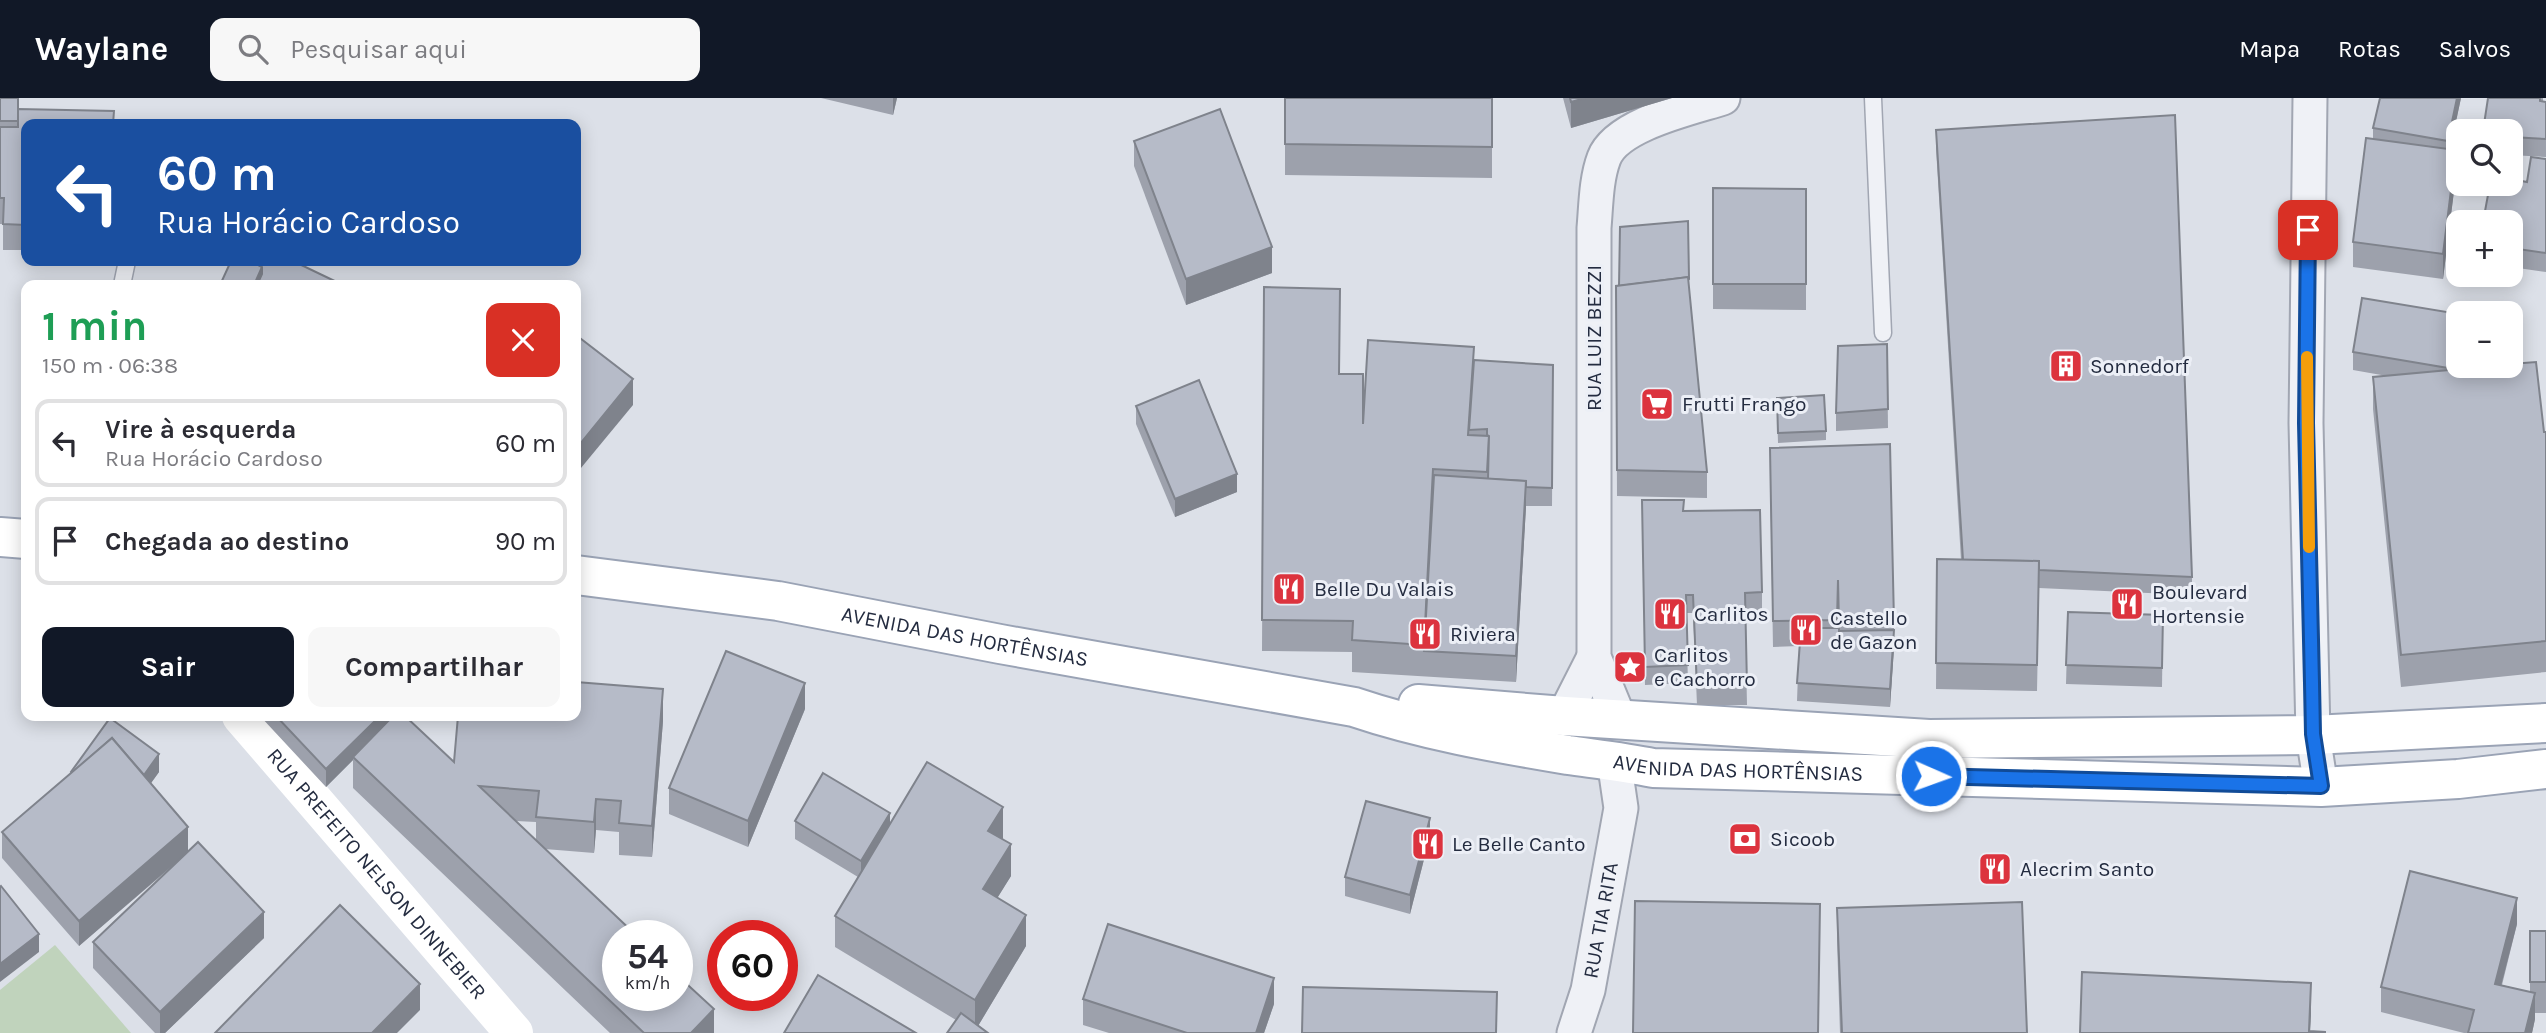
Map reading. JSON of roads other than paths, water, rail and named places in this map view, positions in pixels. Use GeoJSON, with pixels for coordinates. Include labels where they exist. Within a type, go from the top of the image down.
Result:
{"type":"FeatureCollection","features":[{"type":"Feature","properties":{"kind":"main road"},"geometry":{"type":"LineString","coordinates":[[0,537],[21,539]]}},
{"type":"Feature","properties":{"kind":"main road","name":"AVENIDA DAS HORTÊNSIAS"},"geometry":{"type":"LineString","coordinates":[[581,576],[778,601],[1000,644],[1354,707],[1399,722],[1433,729],[1653,768],[2321,786],[2458,779],[2546,769]]}},
{"type":"Feature","properties":{"kind":"main road","name":"AVENIDA DAS HORTÊNSIAS"},"geometry":{"type":"LineString","coordinates":[[1354,707],[1396,702],[1620,720],[1929,739],[2313,734],[2546,723]]}},
{"type":"Feature","properties":{"kind":"main road"},"geometry":{"type":"LineString","coordinates":[[1433,729],[1455,724],[1528,732],[1545,731],[1564,716]]}},
{"type":"Feature","properties":{"kind":"main road","name":"RUA PREFEITO NELSON DINNEBIER"},"geometry":{"type":"LineString","coordinates":[[245,721],[514,1033]]}},
{"type":"Feature","properties":{"kind":"main road"},"geometry":{"type":"LineString","coordinates":[[1614,760],[1617,744],[1626,734],[1677,730],[1698,725]]}},
{"type":"Feature","properties":{"kind":"street","name":"RUA LUIZ BEZZI"},"geometry":{"type":"LineString","coordinates":[[1620,720],[1594,657],[1594,228],[1597,188],[1605,155],[1621,137],[1658,119],[1723,98]]}},
{"type":"Feature","properties":{"kind":"street"},"geometry":{"type":"LineString","coordinates":[[2310,98],[2306,423],[2313,734],[2321,786]]}},
{"type":"Feature","properties":{"kind":"street","name":"RUA LUIZ BEZZI"},"geometry":{"type":"LineString","coordinates":[[1564,716],[1594,657]]}},
{"type":"Feature","properties":{"kind":"street","name":"RUA TIA RITA"},"geometry":{"type":"LineString","coordinates":[[1614,760],[1621,808]]}},
{"type":"Feature","properties":{"kind":"street","name":"RUA TIA RITA"},"geometry":{"type":"LineString","coordinates":[[1574,1033],[1588,990],[1621,808],[1635,782],[1653,768]]}},
{"type":"Feature","properties":{"kind":"lane"},"geometry":{"type":"LineString","coordinates":[[1873,98],[1883,333]]}},
{"type":"Feature","properties":{"kind":"place","name":"Sonnedorf"},"geometry":{"type":"Point","coordinates":[2066,366]}},
{"type":"Feature","properties":{"kind":"place","name":"Frutti Frango"},"geometry":{"type":"Point","coordinates":[1657,404]}},
{"type":"Feature","properties":{"kind":"place","name":"Belle Du Valais"},"geometry":{"type":"Point","coordinates":[1289,589]}},
{"type":"Feature","properties":{"kind":"place","name":"Boulevard Hortensie"},"geometry":{"type":"Point","coordinates":[2127,604]}},
{"type":"Feature","properties":{"kind":"place","name":"Carlitos"},"geometry":{"type":"Point","coordinates":[1670,614]}},
{"type":"Feature","properties":{"kind":"place","name":"Castello de Gazon"},"geometry":{"type":"Point","coordinates":[1806,630]}},
{"type":"Feature","properties":{"kind":"place","name":"Riviera"},"geometry":{"type":"Point","coordinates":[1425,634]}},
{"type":"Feature","properties":{"kind":"place","name":"Carlitos e Cachorro"},"geometry":{"type":"Point","coordinates":[1630,667]}},
{"type":"Feature","properties":{"kind":"place","name":"Sicoob"},"geometry":{"type":"Point","coordinates":[1745,839]}},
{"type":"Feature","properties":{"kind":"place","name":"Le Belle Canto"},"geometry":{"type":"Point","coordinates":[1428,844]}},
{"type":"Feature","properties":{"kind":"place","name":"Alecrim Santo"},"geometry":{"type":"Point","coordinates":[1995,869]}}]}
